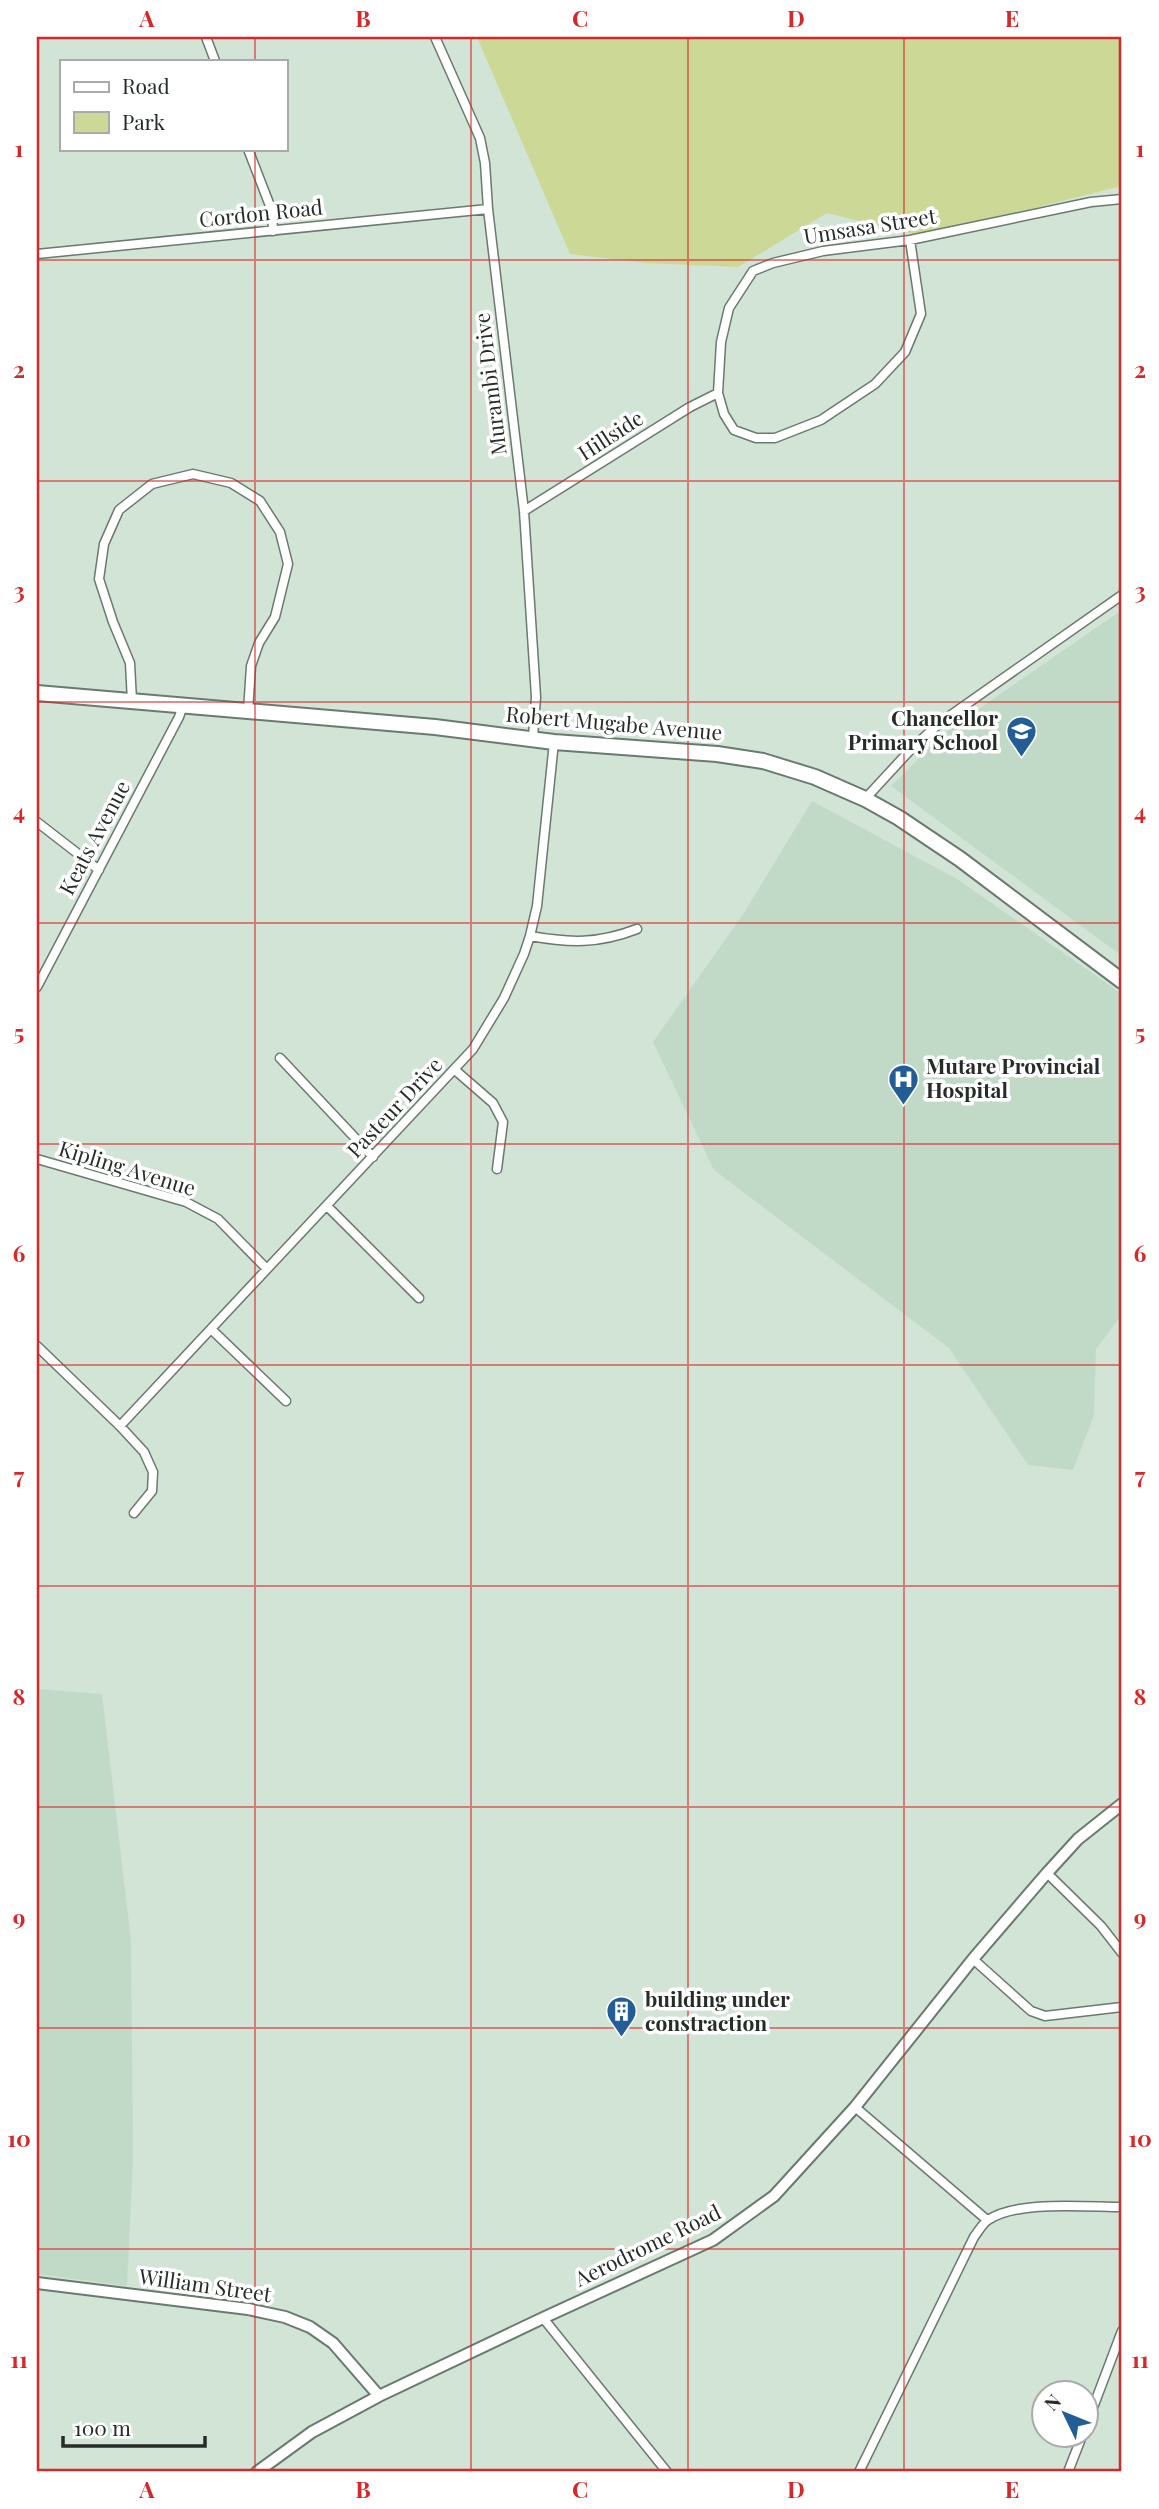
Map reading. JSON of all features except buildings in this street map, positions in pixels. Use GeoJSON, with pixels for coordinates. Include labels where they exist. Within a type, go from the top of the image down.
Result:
{"type":"FeatureCollection","features":[{"type":"Feature","properties":{"kind":"highway","name":"Robert Mugabe Avenue"},"geometry":{"type":"LineString","coordinates":[[37,693],[533,737],[554,742],[717,754],[764,761],[815,777],[865,799],[960,859],[1122,981]]}},
{"type":"Feature","properties":{"kind":"street"},"geometry":{"type":"LineString","coordinates":[[206,37],[215,60]]}},
{"type":"Feature","properties":{"kind":"street","name":"Murambi Drive"},"geometry":{"type":"LineString","coordinates":[[435,37],[480,138],[485,163],[488,209],[524,511],[536,697],[533,737]]}},
{"type":"Feature","properties":{"kind":"street"},"geometry":{"type":"LineString","coordinates":[[248,150],[272,211],[273,231]]}},
{"type":"Feature","properties":{"kind":"street","name":"Umsasa Street"},"geometry":{"type":"LineString","coordinates":[[718,393],[721,342],[729,308],[753,271],[773,262],[823,250],[910,240],[1091,202],[1122,199]]}},
{"type":"Feature","properties":{"kind":"street","name":"Cordon Road"},"geometry":{"type":"LineString","coordinates":[[37,254],[488,209]]}},
{"type":"Feature","properties":{"kind":"street"},"geometry":{"type":"LineString","coordinates":[[718,393],[724,414],[734,430],[756,438],[775,438],[821,420],[875,384],[905,352],[921,314],[910,240]]}},
{"type":"Feature","properties":{"kind":"street","name":"Hillside"},"geometry":{"type":"LineString","coordinates":[[524,511],[690,407],[718,393]]}},
{"type":"Feature","properties":{"kind":"street"},"geometry":{"type":"LineString","coordinates":[[132,701],[130,663],[99,579],[104,544],[119,510],[152,484],[193,474],[231,483],[260,501],[280,532],[288,564],[275,617],[259,643],[251,666],[248,711]]}},
{"type":"Feature","properties":{"kind":"street"},"geometry":{"type":"LineString","coordinates":[[865,799],[913,747],[941,722],[1122,594]]}},
{"type":"Feature","properties":{"kind":"street","name":"Keats Avenue"},"geometry":{"type":"LineString","coordinates":[[37,987],[183,705]]}},
{"type":"Feature","properties":{"kind":"street","name":"Pasteur Drive"},"geometry":{"type":"LineString","coordinates":[[120,1426],[473,1049],[504,998],[530,936],[537,906],[554,742]]}},
{"type":"Feature","properties":{"kind":"street"},"geometry":{"type":"LineString","coordinates":[[37,822],[99,870]]}},
{"type":"Feature","properties":{"kind":"street"},"geometry":{"type":"LineString","coordinates":[[530,936],[566,943],[613,938],[637,929]]}},
{"type":"Feature","properties":{"kind":"street"},"geometry":{"type":"LineString","coordinates":[[280,1058],[373,1157]]}},
{"type":"Feature","properties":{"kind":"street"},"geometry":{"type":"LineString","coordinates":[[455,1070],[493,1103],[503,1122],[497,1169]]}},
{"type":"Feature","properties":{"kind":"street","name":"Kipling Avenue"},"geometry":{"type":"LineString","coordinates":[[37,1159],[186,1202],[218,1219],[267,1269]]}},
{"type":"Feature","properties":{"kind":"street"},"geometry":{"type":"LineString","coordinates":[[327,1206],[419,1298]]}},
{"type":"Feature","properties":{"kind":"street"},"geometry":{"type":"LineString","coordinates":[[211,1329],[286,1401]]}},
{"type":"Feature","properties":{"kind":"street"},"geometry":{"type":"LineString","coordinates":[[37,1346],[144,1452],[153,1472],[152,1491],[134,1513]]}},
{"type":"Feature","properties":{"kind":"street","name":"Aerodrome Road"},"geometry":{"type":"LineString","coordinates":[[257,2472],[312,2432],[379,2396],[713,2240],[774,2196],[855,2107],[973,1959],[1047,1873],[1078,1839],[1122,1804]]}},
{"type":"Feature","properties":{"kind":"street"},"geometry":{"type":"LineString","coordinates":[[1047,1873],[1101,1926],[1122,1953]]}},
{"type":"Feature","properties":{"kind":"street"},"geometry":{"type":"LineString","coordinates":[[973,1959],[1031,2011],[1045,2016],[1122,2007]]}},
{"type":"Feature","properties":{"kind":"street"},"geometry":{"type":"LineString","coordinates":[[855,2107],[987,2220]]}},
{"type":"Feature","properties":{"kind":"street"},"geometry":{"type":"LineString","coordinates":[[859,2472],[974,2237],[987,2220],[1006,2212],[1034,2206],[1122,2207]]}},
{"type":"Feature","properties":{"kind":"street","name":"William Street"},"geometry":{"type":"LineString","coordinates":[[37,2284],[248,2309],[285,2317],[310,2327],[333,2343],[379,2396]]}},
{"type":"Feature","properties":{"kind":"street"},"geometry":{"type":"LineString","coordinates":[[543,2318],[667,2472]]}},
{"type":"Feature","properties":{"kind":"street"},"geometry":{"type":"LineString","coordinates":[[1100,2389],[1122,2331]]}},
{"type":"Feature","properties":{"kind":"street"},"geometry":{"type":"LineString","coordinates":[[1068,2472],[1076,2450]]}},
{"type":"Feature","properties":{"kind":"shaded area","name":"Chancellor Primary School"},"geometry":{"type":"Polygon","coordinates":[[[1122,610],[1122,956],[891,786],[948,730],[1122,610]]]}},
{"type":"Feature","properties":{"kind":"shaded area","name":"Mutare Provincial Hospital"},"geometry":{"type":"Polygon","coordinates":[[[812,801],[957,879],[1122,994],[1122,1315],[1096,1349],[1094,1415],[1073,1470],[1028,1465],[949,1348],[714,1170],[653,1042],[744,913],[812,801]]]}},
{"type":"Feature","properties":{"kind":"shaded area"},"geometry":{"type":"Polygon","coordinates":[[[37,1689],[102,1694],[131,1941],[133,2160],[127,2286],[37,2274],[37,1689]]]}},
{"type":"Feature","properties":{"kind":"green space"},"geometry":{"type":"Polygon","coordinates":[[[477,37],[1122,37],[1122,186],[922,236],[827,213],[738,267],[646,263],[570,254],[477,37]]]}},
{"type":"Feature","properties":{"kind":"place","name":"Chancellor Primary School"},"geometry":{"type":"Point","coordinates":[1021,758]}},
{"type":"Feature","properties":{"kind":"place","name":"Mutare Provincial Hospital"},"geometry":{"type":"Point","coordinates":[903,1106]}},
{"type":"Feature","properties":{"kind":"place","name":"building under constraction"},"geometry":{"type":"Point","coordinates":[622,2039]}}]}
